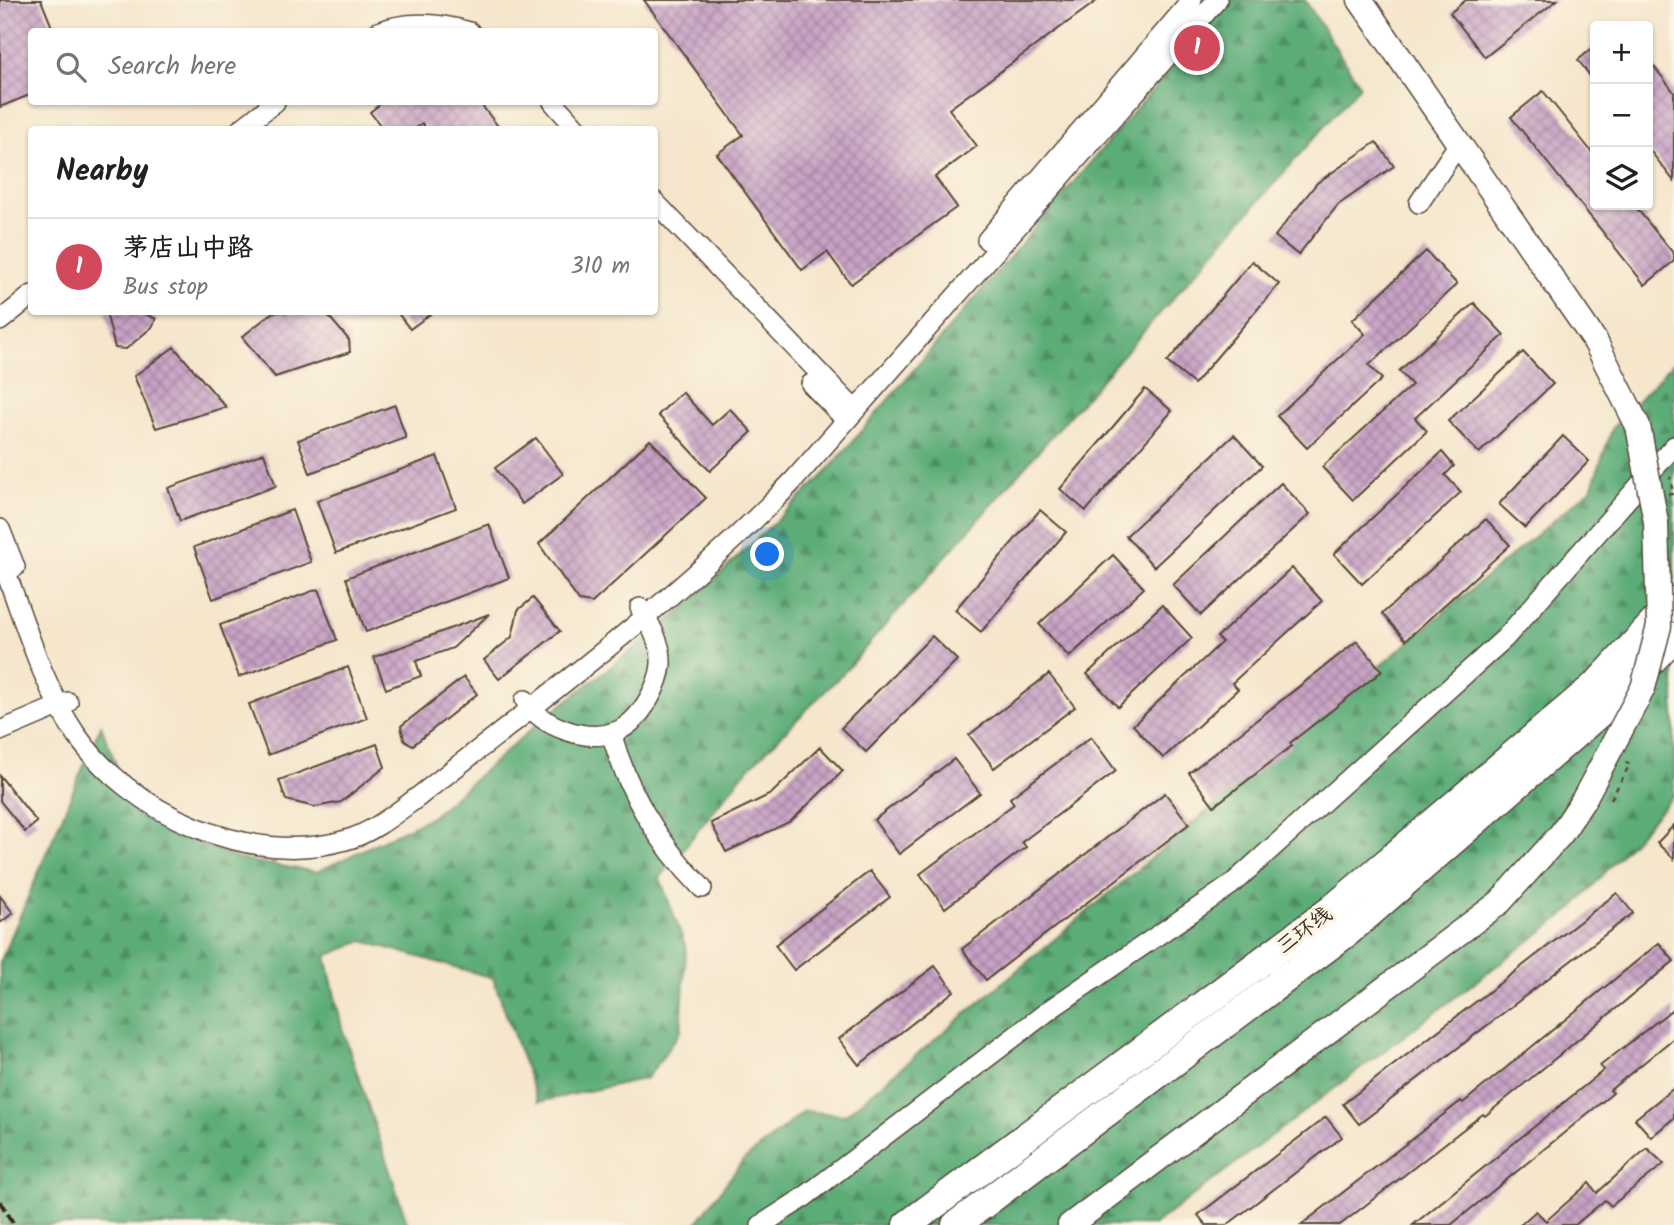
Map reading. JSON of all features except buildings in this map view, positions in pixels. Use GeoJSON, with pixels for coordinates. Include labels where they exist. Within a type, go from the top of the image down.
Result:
{"type":"FeatureCollection","features":[{"type":"Feature","properties":{"kind":"highway"},"geometry":{"type":"LineString","coordinates":[[1606,692],[1674,587]]}},
{"type":"Feature","properties":{"kind":"highway","name":"三环线"},"geometry":{"type":"LineString","coordinates":[[956,1225],[1349,931],[1606,692],[1674,601]]}},
{"type":"Feature","properties":{"kind":"highway","name":"三环线"},"geometry":{"type":"LineString","coordinates":[[907,1225],[1331,910],[1674,637]]}},
{"type":"Feature","properties":{"kind":"highway"},"geometry":{"type":"LineString","coordinates":[[1606,692],[1674,646]]}},
{"type":"Feature","properties":{"kind":"highway"},"geometry":{"type":"LineString","coordinates":[[968,1225],[993,1197]]}},
{"type":"Feature","properties":{"kind":"main road"},"geometry":{"type":"LineString","coordinates":[[1351,0],[1389,43]]}},
{"type":"Feature","properties":{"kind":"main road"},"geometry":{"type":"LineString","coordinates":[[1070,1225],[1500,902],[1561,834],[1584,799],[1643,688],[1659,626],[1656,522],[1638,426],[1595,341],[1360,0]]}},
{"type":"Feature","properties":{"kind":"street"},"geometry":{"type":"LineString","coordinates":[[846,412],[1192,0]]}},
{"type":"Feature","properties":{"kind":"street"},"geometry":{"type":"LineString","coordinates":[[0,557],[63,704],[131,780],[222,828],[303,838],[344,830],[380,812],[527,704],[643,613],[725,537],[846,412],[1217,0]]}},
{"type":"Feature","properties":{"kind":"street"},"geometry":{"type":"LineString","coordinates":[[387,28],[422,23],[449,28]]}},
{"type":"Feature","properties":{"kind":"street"},"geometry":{"type":"LineString","coordinates":[[245,126],[271,105]]}},
{"type":"Feature","properties":{"kind":"street"},"geometry":{"type":"LineString","coordinates":[[256,126],[282,105]]}},
{"type":"Feature","properties":{"kind":"street"},"geometry":{"type":"LineString","coordinates":[[556,105],[574,126]]}},
{"type":"Feature","properties":{"kind":"street"},"geometry":{"type":"LineString","coordinates":[[565,105],[583,126]]}},
{"type":"Feature","properties":{"kind":"street"},"geometry":{"type":"LineString","coordinates":[[1419,203],[1458,145]]}},
{"type":"Feature","properties":{"kind":"street"},"geometry":{"type":"LineString","coordinates":[[658,205],[846,412]]}},
{"type":"Feature","properties":{"kind":"street"},"geometry":{"type":"LineString","coordinates":[[658,216],[846,412]]}},
{"type":"Feature","properties":{"kind":"street"},"geometry":{"type":"LineString","coordinates":[[0,321],[28,298]]}},
{"type":"Feature","properties":{"kind":"street"},"geometry":{"type":"LineString","coordinates":[[0,329],[28,307]]}},
{"type":"Feature","properties":{"kind":"street"},"geometry":{"type":"LineString","coordinates":[[761,1225],[803,1198],[1052,1008],[1231,884],[1505,638],[1674,446]]}},
{"type":"Feature","properties":{"kind":"street"},"geometry":{"type":"LineString","coordinates":[[0,529],[63,704]]}},
{"type":"Feature","properties":{"kind":"street"},"geometry":{"type":"LineString","coordinates":[[527,704],[552,724],[596,736],[611,733],[638,716],[657,680],[661,658],[643,613]]}},
{"type":"Feature","properties":{"kind":"street"},"geometry":{"type":"LineString","coordinates":[[0,731],[63,704]]}},
{"type":"Feature","properties":{"kind":"street"},"geometry":{"type":"LineString","coordinates":[[611,733],[629,788],[642,813],[676,861],[702,888]]}},
{"type":"Feature","properties":{"kind":"green space"},"geometry":{"type":"Polygon","coordinates":[[[1229,0],[1305,0],[1360,86],[844,672],[744,773],[660,878],[686,948],[681,1031],[647,1078],[538,1102],[493,978],[363,941],[326,956],[342,1028],[408,1225],[0,1225],[0,963],[101,725],[135,815],[237,859],[317,872],[431,817],[536,725],[679,613],[824,475],[1229,0]]]}},
{"type":"Feature","properties":{"kind":"green space"},"geometry":{"type":"Polygon","coordinates":[[[1674,362],[1674,795],[1573,908],[1154,1225],[695,1225],[743,1161],[804,1111],[845,1115],[1591,489],[1613,427],[1674,362]]]}},
{"type":"Feature","properties":{"kind":"railway"},"geometry":{"type":"LineString","coordinates":[[0,1201],[14,1225]]}},
{"type":"Feature","properties":{"kind":"place","name":"茅店山中路"},"geometry":{"type":"Point","coordinates":[1197,48]}}]}
